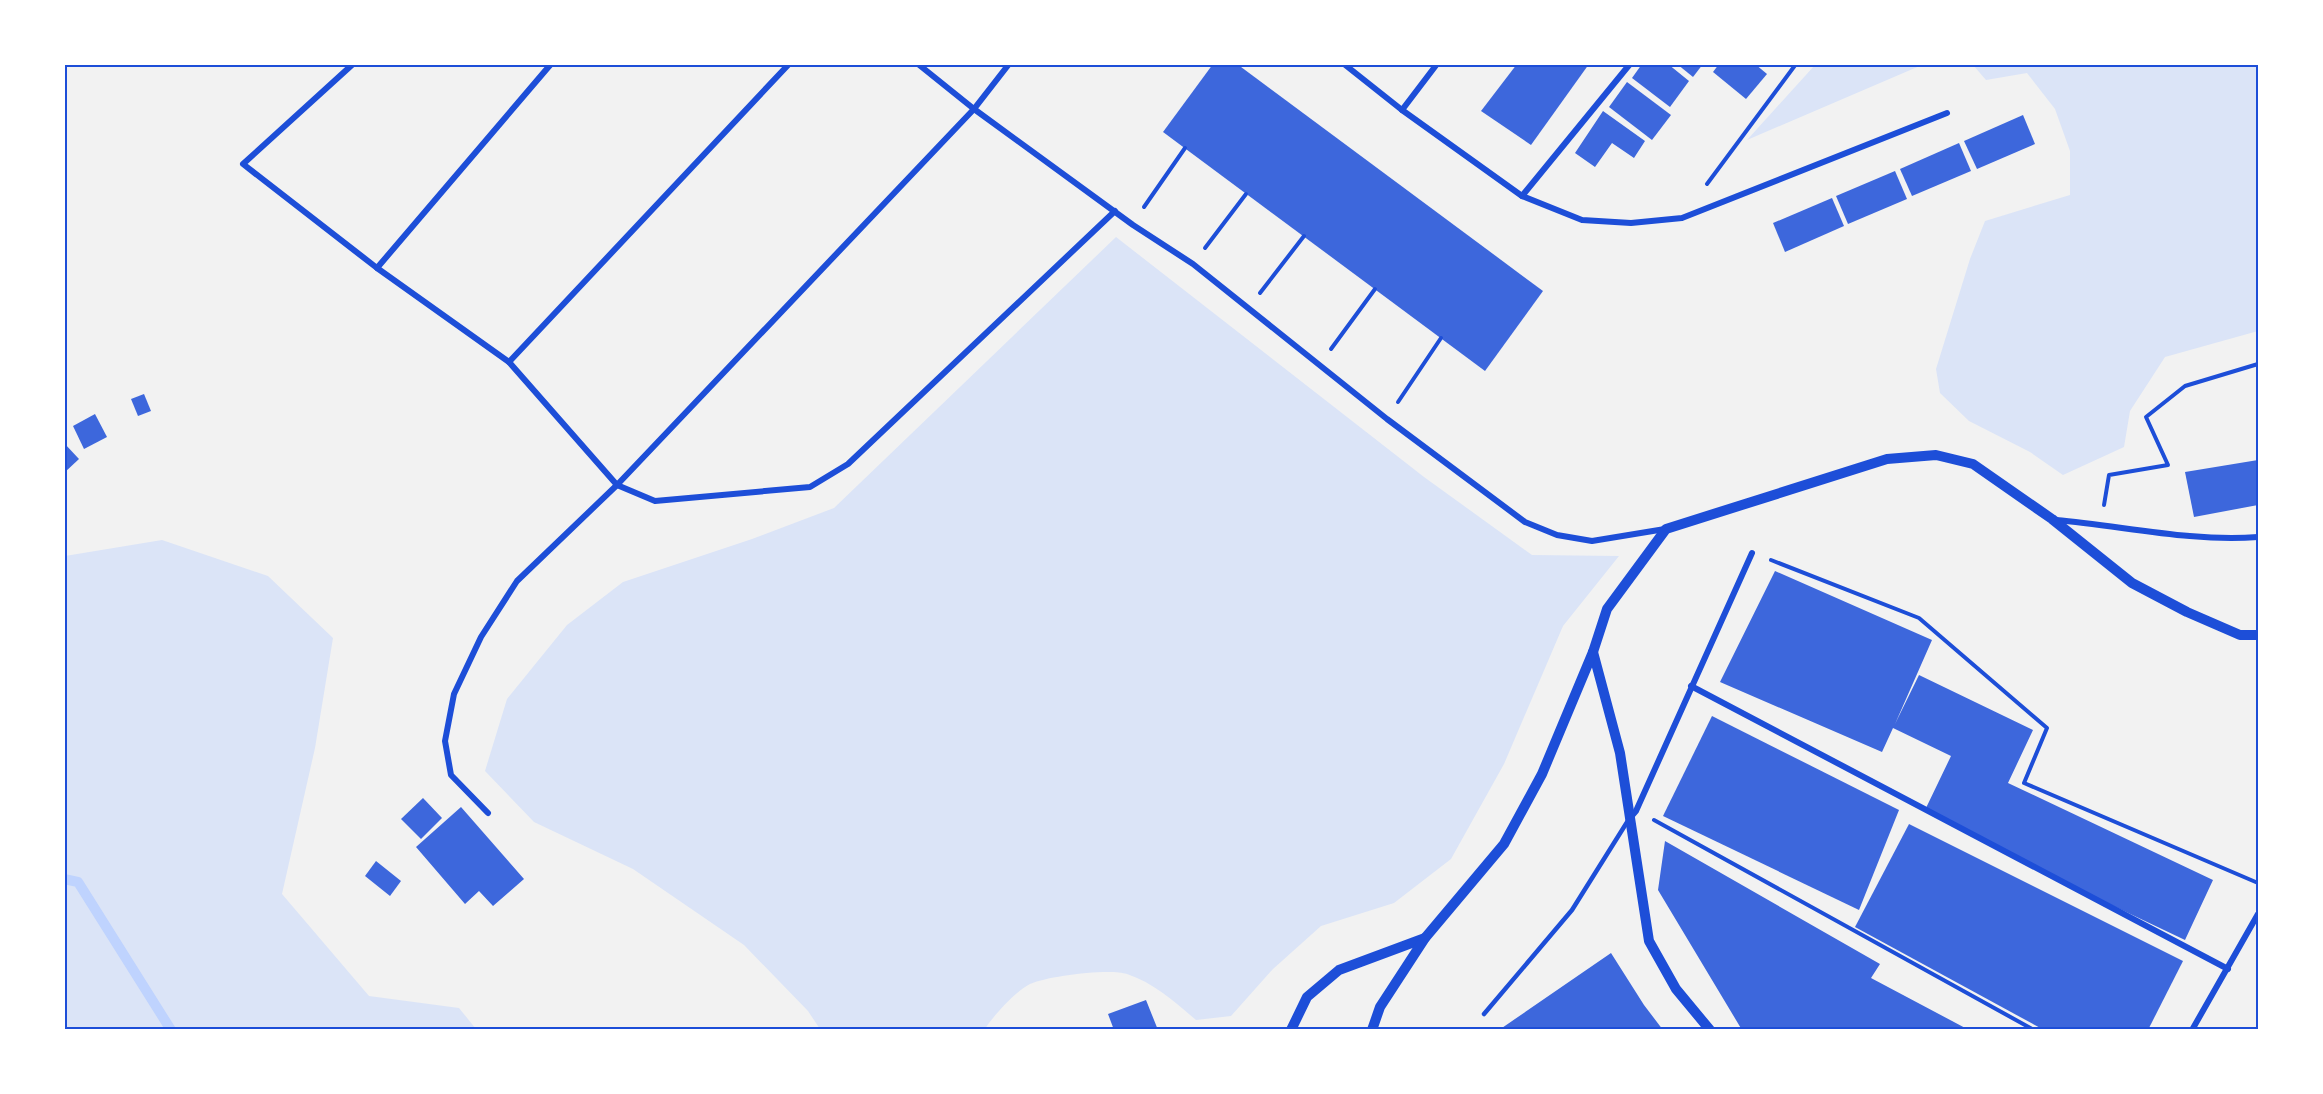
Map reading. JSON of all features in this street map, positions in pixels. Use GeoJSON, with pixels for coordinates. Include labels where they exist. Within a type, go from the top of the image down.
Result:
{"type":"FeatureCollection","features":[{"type":"Feature","properties":{"kind":"street"},"geometry":{"type":"LineString","coordinates":[[353,64],[243,164],[377,268],[508,362],[617,485],[655,501],[810,487],[848,464],[1115,211]]}},
{"type":"Feature","properties":{"kind":"street"},"geometry":{"type":"LineString","coordinates":[[377,268],[551,64]]}},
{"type":"Feature","properties":{"kind":"street"},"geometry":{"type":"LineString","coordinates":[[508,362],[789,64]]}},
{"type":"Feature","properties":{"kind":"street"},"geometry":{"type":"LineString","coordinates":[[918,64],[974,109],[1115,211],[1203,271],[1387,418],[1525,522],[1557,535],[1592,541],[1666,529],[1887,459],[1936,455],[1973,464],[2052,519],[2132,583],[2187,612],[2240,635],[2259,634]]}},
{"type":"Feature","properties":{"kind":"street"},"geometry":{"type":"LineString","coordinates":[[488,813],[451,775],[445,741],[454,694],[481,637],[518,581],[617,485],[974,109],[1009,64]]}},
{"type":"Feature","properties":{"kind":"street"},"geometry":{"type":"LineString","coordinates":[[1344,64],[1402,110],[1522,196],[1582,220],[1631,223],[1682,218],[1947,113]]}},
{"type":"Feature","properties":{"kind":"street"},"geometry":{"type":"LineString","coordinates":[[1402,110],[1437,64]]}},
{"type":"Feature","properties":{"kind":"street"},"geometry":{"type":"LineString","coordinates":[[1522,196],[1630,64]]}},
{"type":"Feature","properties":{"kind":"street"},"geometry":{"type":"LineString","coordinates":[[2052,519],[2184,536],[2227,539],[2259,537]]}},
{"type":"Feature","properties":{"kind":"street"},"geometry":{"type":"LineString","coordinates":[[1372,1029],[1380,1007],[1425,938],[1504,844],[1542,774],[1593,652],[1607,609],[1632,572],[1666,529]]}},
{"type":"Feature","properties":{"kind":"street"},"geometry":{"type":"LineString","coordinates":[[1633,815],[1752,553]]}},
{"type":"Feature","properties":{"kind":"street"},"geometry":{"type":"LineString","coordinates":[[1593,652],[1620,753],[1633,815],[1649,941],[1676,988],[1710,1029]]}},
{"type":"Feature","properties":{"kind":"street"},"geometry":{"type":"LineString","coordinates":[[1691,686],[2228,969]]}},
{"type":"Feature","properties":{"kind":"street"},"geometry":{"type":"LineString","coordinates":[[2192,1029],[2259,914]]}},
{"type":"Feature","properties":{"kind":"street"},"geometry":{"type":"LineString","coordinates":[[1291,1029],[1307,997],[1339,970],[1425,938]]}},
{"type":"Feature","properties":{"kind":"lane"},"geometry":{"type":"LineString","coordinates":[[1484,1014],[1572,910],[1633,815]]}},
{"type":"Feature","properties":{"kind":"path"},"geometry":{"type":"LineString","coordinates":[[1682,218],[1796,64]]}},
{"type":"Feature","properties":{"kind":"path"},"geometry":{"type":"LineString","coordinates":[[1139,214],[1185,148]]}},
{"type":"Feature","properties":{"kind":"path"},"geometry":{"type":"LineString","coordinates":[[1200,255],[1246,194]]}},
{"type":"Feature","properties":{"kind":"path"},"geometry":{"type":"LineString","coordinates":[[1258,296],[1304,236]]}},
{"type":"Feature","properties":{"kind":"path"},"geometry":{"type":"LineString","coordinates":[[1327,355],[1375,289]]}},
{"type":"Feature","properties":{"kind":"path"},"geometry":{"type":"LineString","coordinates":[[1394,408],[1441,338]]}},
{"type":"Feature","properties":{"kind":"path"},"geometry":{"type":"LineString","coordinates":[[2100,524],[2109,475],[2168,465],[2146,417],[2185,386],[2259,364]]}},
{"type":"Feature","properties":{"kind":"path"},"geometry":{"type":"LineString","coordinates":[[1752,553],[1920,618],[2047,728],[2024,783],[2259,883]]}},
{"type":"Feature","properties":{"kind":"path"},"geometry":{"type":"LineString","coordinates":[[1633,815],[2034,1029]]}},
{"type":"Feature","properties":{"kind":"shaded area"},"geometry":{"type":"Polygon","coordinates":[[[1815,64],[1922,65],[1747,140],[1815,64]]]}},
{"type":"Feature","properties":{"kind":"shaded area"},"geometry":{"type":"Polygon","coordinates":[[[1973,65],[2258,65],[2258,331],[2165,357],[2130,411],[2124,447],[2063,475],[2030,452],[1969,421],[1940,393],[1936,369],[1970,259],[1985,221],[2070,195],[2070,151],[2055,109],[2027,73],[1986,80],[1973,65]]]}},
{"type":"Feature","properties":{"kind":"shaded area"},"geometry":{"type":"Polygon","coordinates":[[[1116,237],[1424,477],[1532,555],[1619,556],[1563,626],[1504,764],[1451,859],[1394,903],[1321,926],[1273,969],[1231,1016],[1196,1020],[1146,982],[1119,972],[1093,972],[1030,984],[1005,1004],[985,1029],[820,1029],[808,1011],[744,945],[633,869],[534,822],[485,771],[507,699],[567,625],[623,582],[752,539],[834,508],[1116,237]]]}},
{"type":"Feature","properties":{"kind":"shaded area"},"geometry":{"type":"Polygon","coordinates":[[[162,540],[268,576],[333,638],[315,748],[282,894],[369,996],[459,1008],[476,1029],[65,1029],[65,556],[162,540]]]}},
{"type":"Feature","properties":{"kind":"building"},"geometry":{"type":"Polygon","coordinates":[[[1213,64],[1237,64],[1543,291],[1485,371],[1163,132],[1213,64]]]}},
{"type":"Feature","properties":{"kind":"building"},"geometry":{"type":"Polygon","coordinates":[[[1517,64],[1589,64],[1531,145],[1481,111],[1517,64]]]}},
{"type":"Feature","properties":{"kind":"building"},"geometry":{"type":"Polygon","coordinates":[[[1642,64],[1668,64],[1689,81],[1670,107],[1632,78],[1642,64]]]}},
{"type":"Feature","properties":{"kind":"building"},"geometry":{"type":"Polygon","coordinates":[[[1677,64],[1703,64],[1693,77],[1677,64]]]}},
{"type":"Feature","properties":{"kind":"building"},"geometry":{"type":"Polygon","coordinates":[[[1719,64],[1755,64],[1767,74],[1746,99],[1713,72],[1719,64]]]}},
{"type":"Feature","properties":{"kind":"building"},"geometry":{"type":"Polygon","coordinates":[[[1627,82],[1671,115],[1652,140],[1609,107],[1627,82]]]}},
{"type":"Feature","properties":{"kind":"building"},"geometry":{"type":"Polygon","coordinates":[[[1603,111],[1645,141],[1634,158],[1612,143],[1595,167],[1575,153],[1603,111]]]}},
{"type":"Feature","properties":{"kind":"building"},"geometry":{"type":"Polygon","coordinates":[[[2023,115],[2035,144],[1977,169],[1964,141],[2023,115]]]}},
{"type":"Feature","properties":{"kind":"building"},"geometry":{"type":"Polygon","coordinates":[[[1959,143],[1971,171],[1912,196],[1900,169],[1959,143]]]}},
{"type":"Feature","properties":{"kind":"building"},"geometry":{"type":"Polygon","coordinates":[[[1895,171],[1907,199],[1848,224],[1836,196],[1895,171]]]}},
{"type":"Feature","properties":{"kind":"building"},"geometry":{"type":"Polygon","coordinates":[[[1832,198],[1844,226],[1785,252],[1773,223],[1832,198]]]}},
{"type":"Feature","properties":{"kind":"building"},"geometry":{"type":"Polygon","coordinates":[[[144,394],[151,411],[138,416],[131,399],[144,394]]]}},
{"type":"Feature","properties":{"kind":"building"},"geometry":{"type":"Polygon","coordinates":[[[95,414],[107,437],[84,449],[73,426],[95,414]]]}},
{"type":"Feature","properties":{"kind":"building"},"geometry":{"type":"Polygon","coordinates":[[[64,443],[79,459],[64,473],[64,443]]]}},
{"type":"Feature","properties":{"kind":"building"},"geometry":{"type":"Polygon","coordinates":[[[2258,460],[2258,505],[2194,517],[2185,472],[2258,460]]]}},
{"type":"Feature","properties":{"kind":"building"},"geometry":{"type":"Polygon","coordinates":[[[1775,571],[1932,640],[1895,724],[1919,675],[2033,730],[2008,783],[2213,880],[2185,940],[2103,901],[1926,808],[1951,756],[1893,728],[1882,752],[1720,682],[1775,571]]]}},
{"type":"Feature","properties":{"kind":"building"},"geometry":{"type":"Polygon","coordinates":[[[1712,716],[1899,810],[1859,910],[1663,816],[1712,716]]]}},
{"type":"Feature","properties":{"kind":"building"},"geometry":{"type":"Polygon","coordinates":[[[423,798],[442,818],[421,839],[401,819],[423,798]]]}},
{"type":"Feature","properties":{"kind":"building"},"geometry":{"type":"Polygon","coordinates":[[[461,807],[524,879],[493,906],[479,891],[465,904],[416,847],[461,807]]]}},
{"type":"Feature","properties":{"kind":"building"},"geometry":{"type":"Polygon","coordinates":[[[1909,824],[2183,961],[2148,1030],[2044,1030],[1855,927],[1909,824]]]}},
{"type":"Feature","properties":{"kind":"building"},"geometry":{"type":"Polygon","coordinates":[[[1665,841],[1880,964],[1871,978],[1969,1030],[1742,1030],[1658,890],[1665,841]]]}},
{"type":"Feature","properties":{"kind":"building"},"geometry":{"type":"Polygon","coordinates":[[[376,861],[401,881],[390,896],[365,876],[376,861]]]}},
{"type":"Feature","properties":{"kind":"building"},"geometry":{"type":"Polygon","coordinates":[[[1611,953],[1663,1030],[1499,1030],[1611,953]]]}},
{"type":"Feature","properties":{"kind":"building"},"geometry":{"type":"Polygon","coordinates":[[[1146,1000],[1158,1030],[1114,1030],[1108,1014],[1146,1000]]]}},
{"type":"Feature","properties":{"kind":"waterway"},"geometry":{"type":"LineString","coordinates":[[64,879],[78,882],[171,1030]]}}]}
